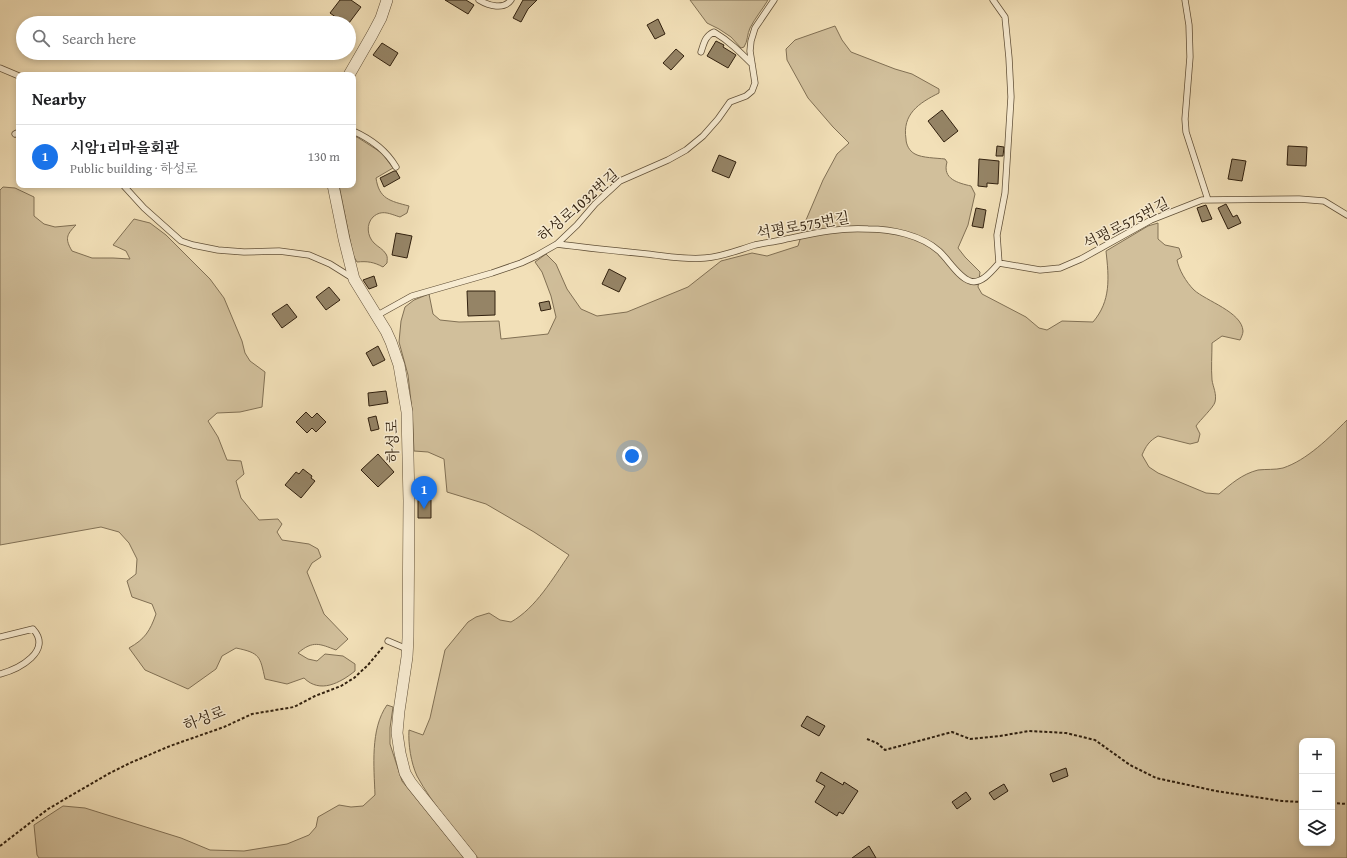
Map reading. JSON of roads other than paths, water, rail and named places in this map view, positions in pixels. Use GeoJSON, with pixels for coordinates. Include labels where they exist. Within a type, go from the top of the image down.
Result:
{"type":"FeatureCollection","features":[{"type":"Feature","properties":{"kind":"street"},"geometry":{"type":"LineString","coordinates":[[351,72],[381,18],[387,0]]}},
{"type":"Feature","properties":{"kind":"street","name":"하성로"},"geometry":{"type":"LineString","coordinates":[[334,188],[354,279],[386,331],[395,352],[402,380],[407,412],[409,501],[408,650],[397,733],[400,753],[405,773],[418,792],[471,858]]}},
{"type":"Feature","properties":{"kind":"lane"},"geometry":{"type":"LineString","coordinates":[[479,0],[498,6],[505,6],[512,0]]}},
{"type":"Feature","properties":{"kind":"lane","name":"하성로1032번길"},"geometry":{"type":"LineString","coordinates":[[376,316],[412,296],[492,274],[521,263],[557,244],[577,225],[595,204],[620,181],[668,160],[686,150],[703,136],[730,102],[746,96],[752,91],[755,83],[750,51],[754,28],[774,0]]}},
{"type":"Feature","properties":{"kind":"lane"},"geometry":{"type":"LineString","coordinates":[[993,0],[1005,17],[1011,97],[1005,193],[997,235],[999,263]]}},
{"type":"Feature","properties":{"kind":"lane"},"geometry":{"type":"LineString","coordinates":[[1185,0],[1189,25],[1190,57],[1185,119],[1186,132],[1208,200]]}},
{"type":"Feature","properties":{"kind":"lane"},"geometry":{"type":"LineString","coordinates":[[702,52],[706,38],[709,34],[714,32],[725,38],[752,64]]}},
{"type":"Feature","properties":{"kind":"lane"},"geometry":{"type":"LineString","coordinates":[[0,68],[16,75]]}},
{"type":"Feature","properties":{"kind":"lane"},"geometry":{"type":"LineString","coordinates":[[356,133],[384,150],[392,158],[396,166]]}},
{"type":"Feature","properties":{"kind":"lane","name":"하성로"},"geometry":{"type":"LineString","coordinates":[[126,188],[144,208],[182,241],[193,245],[218,250],[244,252],[279,251],[310,255],[330,264],[354,279]]}},
{"type":"Feature","properties":{"kind":"lane","name":"석평로575번길"},"geometry":{"type":"LineString","coordinates":[[557,244],[671,257],[704,258],[718,256],[756,245],[831,230],[851,228],[874,229],[896,232],[915,237],[940,252],[951,265],[969,281],[977,282],[986,277],[999,263],[1040,270],[1060,268],[1081,259],[1151,220],[1202,200],[1299,199],[1324,201],[1347,215]]}},
{"type":"Feature","properties":{"kind":"lane"},"geometry":{"type":"LineString","coordinates":[[0,637],[33,629],[38,634],[40,642],[38,650],[32,657],[17,668],[0,674]]}},
{"type":"Feature","properties":{"kind":"lane"},"geometry":{"type":"LineString","coordinates":[[388,641],[408,650]]}},
{"type":"Feature","properties":{"kind":"place","name":"시암1리마을회관"},"geometry":{"type":"Point","coordinates":[424,509]}}]}
